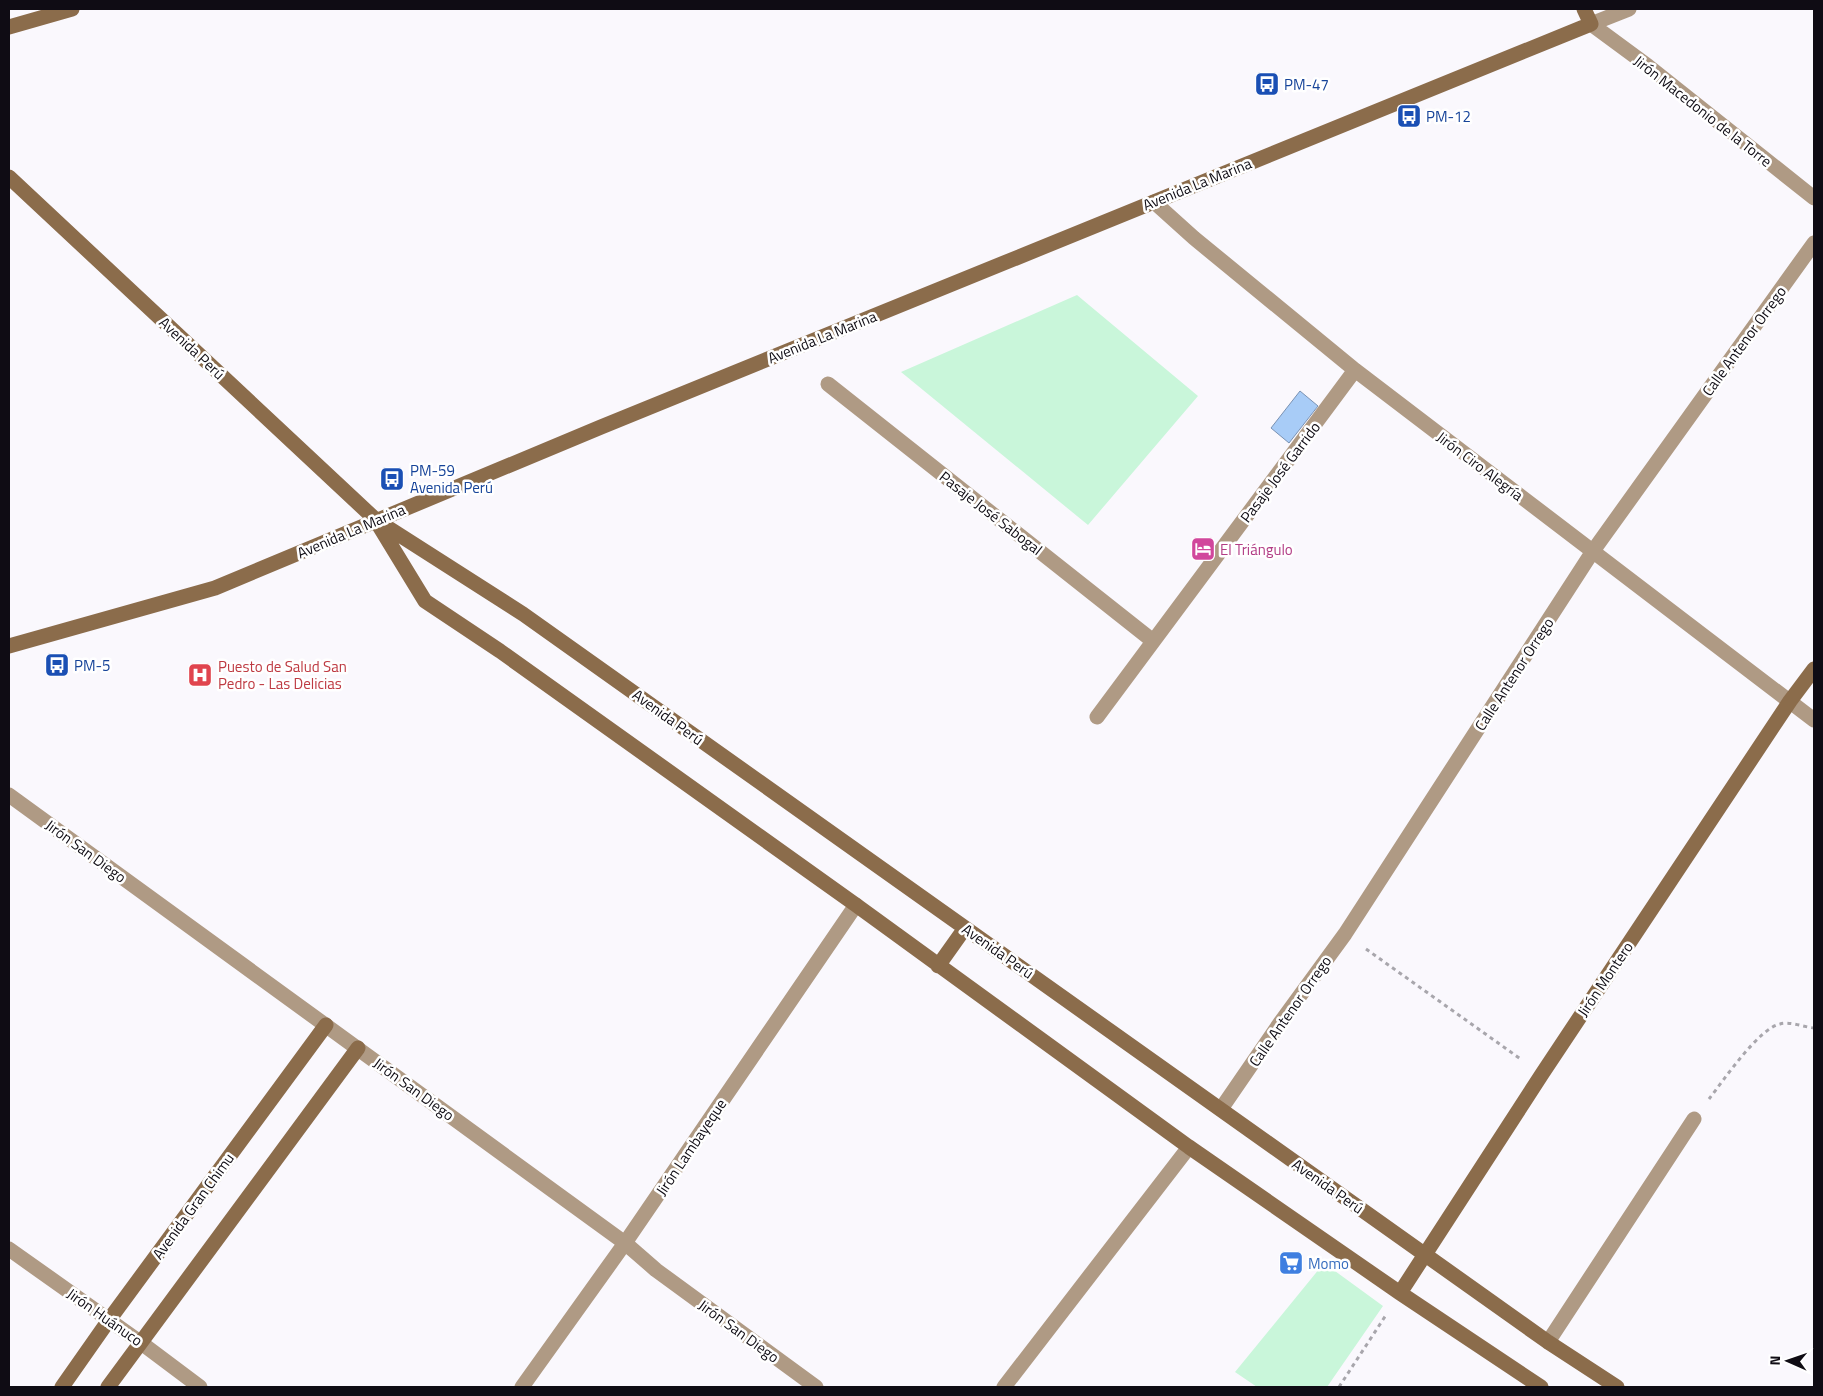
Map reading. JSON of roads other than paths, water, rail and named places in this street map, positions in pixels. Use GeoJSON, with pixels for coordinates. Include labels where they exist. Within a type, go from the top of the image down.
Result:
{"type":"FeatureCollection","features":[{"type":"Feature","properties":{"kind":"street"},"geometry":{"type":"LineString","coordinates":[[9,27],[72,9]]}},
{"type":"Feature","properties":{"kind":"street"},"geometry":{"type":"LineString","coordinates":[[1584,9],[1591,24]]}},
{"type":"Feature","properties":{"kind":"street","name":"Avenida La Marina"},"geometry":{"type":"LineString","coordinates":[[9,646],[215,588],[376,520],[1629,9]]}},
{"type":"Feature","properties":{"kind":"street","name":"Jirón Macedonio de la Torre"},"geometry":{"type":"LineString","coordinates":[[1591,24],[1648,66],[1814,198]]}},
{"type":"Feature","properties":{"kind":"street","name":"Avenida Perú"},"geometry":{"type":"LineString","coordinates":[[9,177],[376,520],[523,614],[1548,1342],[1617,1387]]}},
{"type":"Feature","properties":{"kind":"street","name":"Jirón Ciro Alegría"},"geometry":{"type":"LineString","coordinates":[[1154,202],[1194,238],[1355,370],[1814,720]]}},
{"type":"Feature","properties":{"kind":"street","name":"Calle Antenor Orrego"},"geometry":{"type":"LineString","coordinates":[[1221,1109],[1280,1023],[1345,934],[1593,552],[1814,243]]}},
{"type":"Feature","properties":{"kind":"street","name":"Pasaje José Garrido"},"geometry":{"type":"LineString","coordinates":[[1097,717],[1355,370]]}},
{"type":"Feature","properties":{"kind":"street","name":"Pasaje José Sabogal"},"geometry":{"type":"LineString","coordinates":[[828,384],[1153,641]]}},
{"type":"Feature","properties":{"kind":"street","name":"Avenida Perú"},"geometry":{"type":"LineString","coordinates":[[376,520],[426,601],[500,651],[856,905],[1189,1147],[1400,1293],[1541,1387]]}},
{"type":"Feature","properties":{"kind":"street","name":"Jirón Montero"},"geometry":{"type":"LineString","coordinates":[[1400,1293],[1542,1074],[1790,701],[1814,668]]}},
{"type":"Feature","properties":{"kind":"street","name":"Jirón San Diego"},"geometry":{"type":"LineString","coordinates":[[9,795],[625,1243],[656,1270],[816,1387]]}},
{"type":"Feature","properties":{"kind":"street","name":"Jirón Lambayeque"},"geometry":{"type":"LineString","coordinates":[[522,1387],[625,1243],[856,905]]}},
{"type":"Feature","properties":{"kind":"street"},"geometry":{"type":"LineString","coordinates":[[938,966],[965,928]]}},
{"type":"Feature","properties":{"kind":"street","name":"Avenida Gran Chimu"},"geometry":{"type":"LineString","coordinates":[[62,1387],[109,1320],[326,1025]]}},
{"type":"Feature","properties":{"kind":"street"},"geometry":{"type":"LineString","coordinates":[[108,1387],[358,1048]]}},
{"type":"Feature","properties":{"kind":"street"},"geometry":{"type":"LineString","coordinates":[[1548,1342],[1694,1119]]}},
{"type":"Feature","properties":{"kind":"street"},"geometry":{"type":"LineString","coordinates":[[1004,1387],[1189,1147]]}},
{"type":"Feature","properties":{"kind":"street","name":"Jirón Huánuco"},"geometry":{"type":"LineString","coordinates":[[9,1249],[200,1387]]}},
{"type":"Feature","properties":{"kind":"water"},"geometry":{"type":"Polygon","coordinates":[[[1300,391],[1318,406],[1289,443],[1271,428],[1300,391]]]}},
{"type":"Feature","properties":{"kind":"place","name":"PM-47"},"geometry":{"type":"Point","coordinates":[1267,84]}},
{"type":"Feature","properties":{"kind":"place","name":"PM-12"},"geometry":{"type":"Point","coordinates":[1409,116]}},
{"type":"Feature","properties":{"kind":"place","name":"PM-59 Avenida Perú"},"geometry":{"type":"Point","coordinates":[392,479]}},
{"type":"Feature","properties":{"kind":"place","name":"El Triángulo"},"geometry":{"type":"Point","coordinates":[1203,549]}},
{"type":"Feature","properties":{"kind":"place","name":"PM-5"},"geometry":{"type":"Point","coordinates":[57,665]}},
{"type":"Feature","properties":{"kind":"place","name":"Puesto de Salud San Pedro - Las Delicias"},"geometry":{"type":"Point","coordinates":[200,675]}},
{"type":"Feature","properties":{"kind":"place","name":"Momo"},"geometry":{"type":"Point","coordinates":[1291,1263]}}]}
